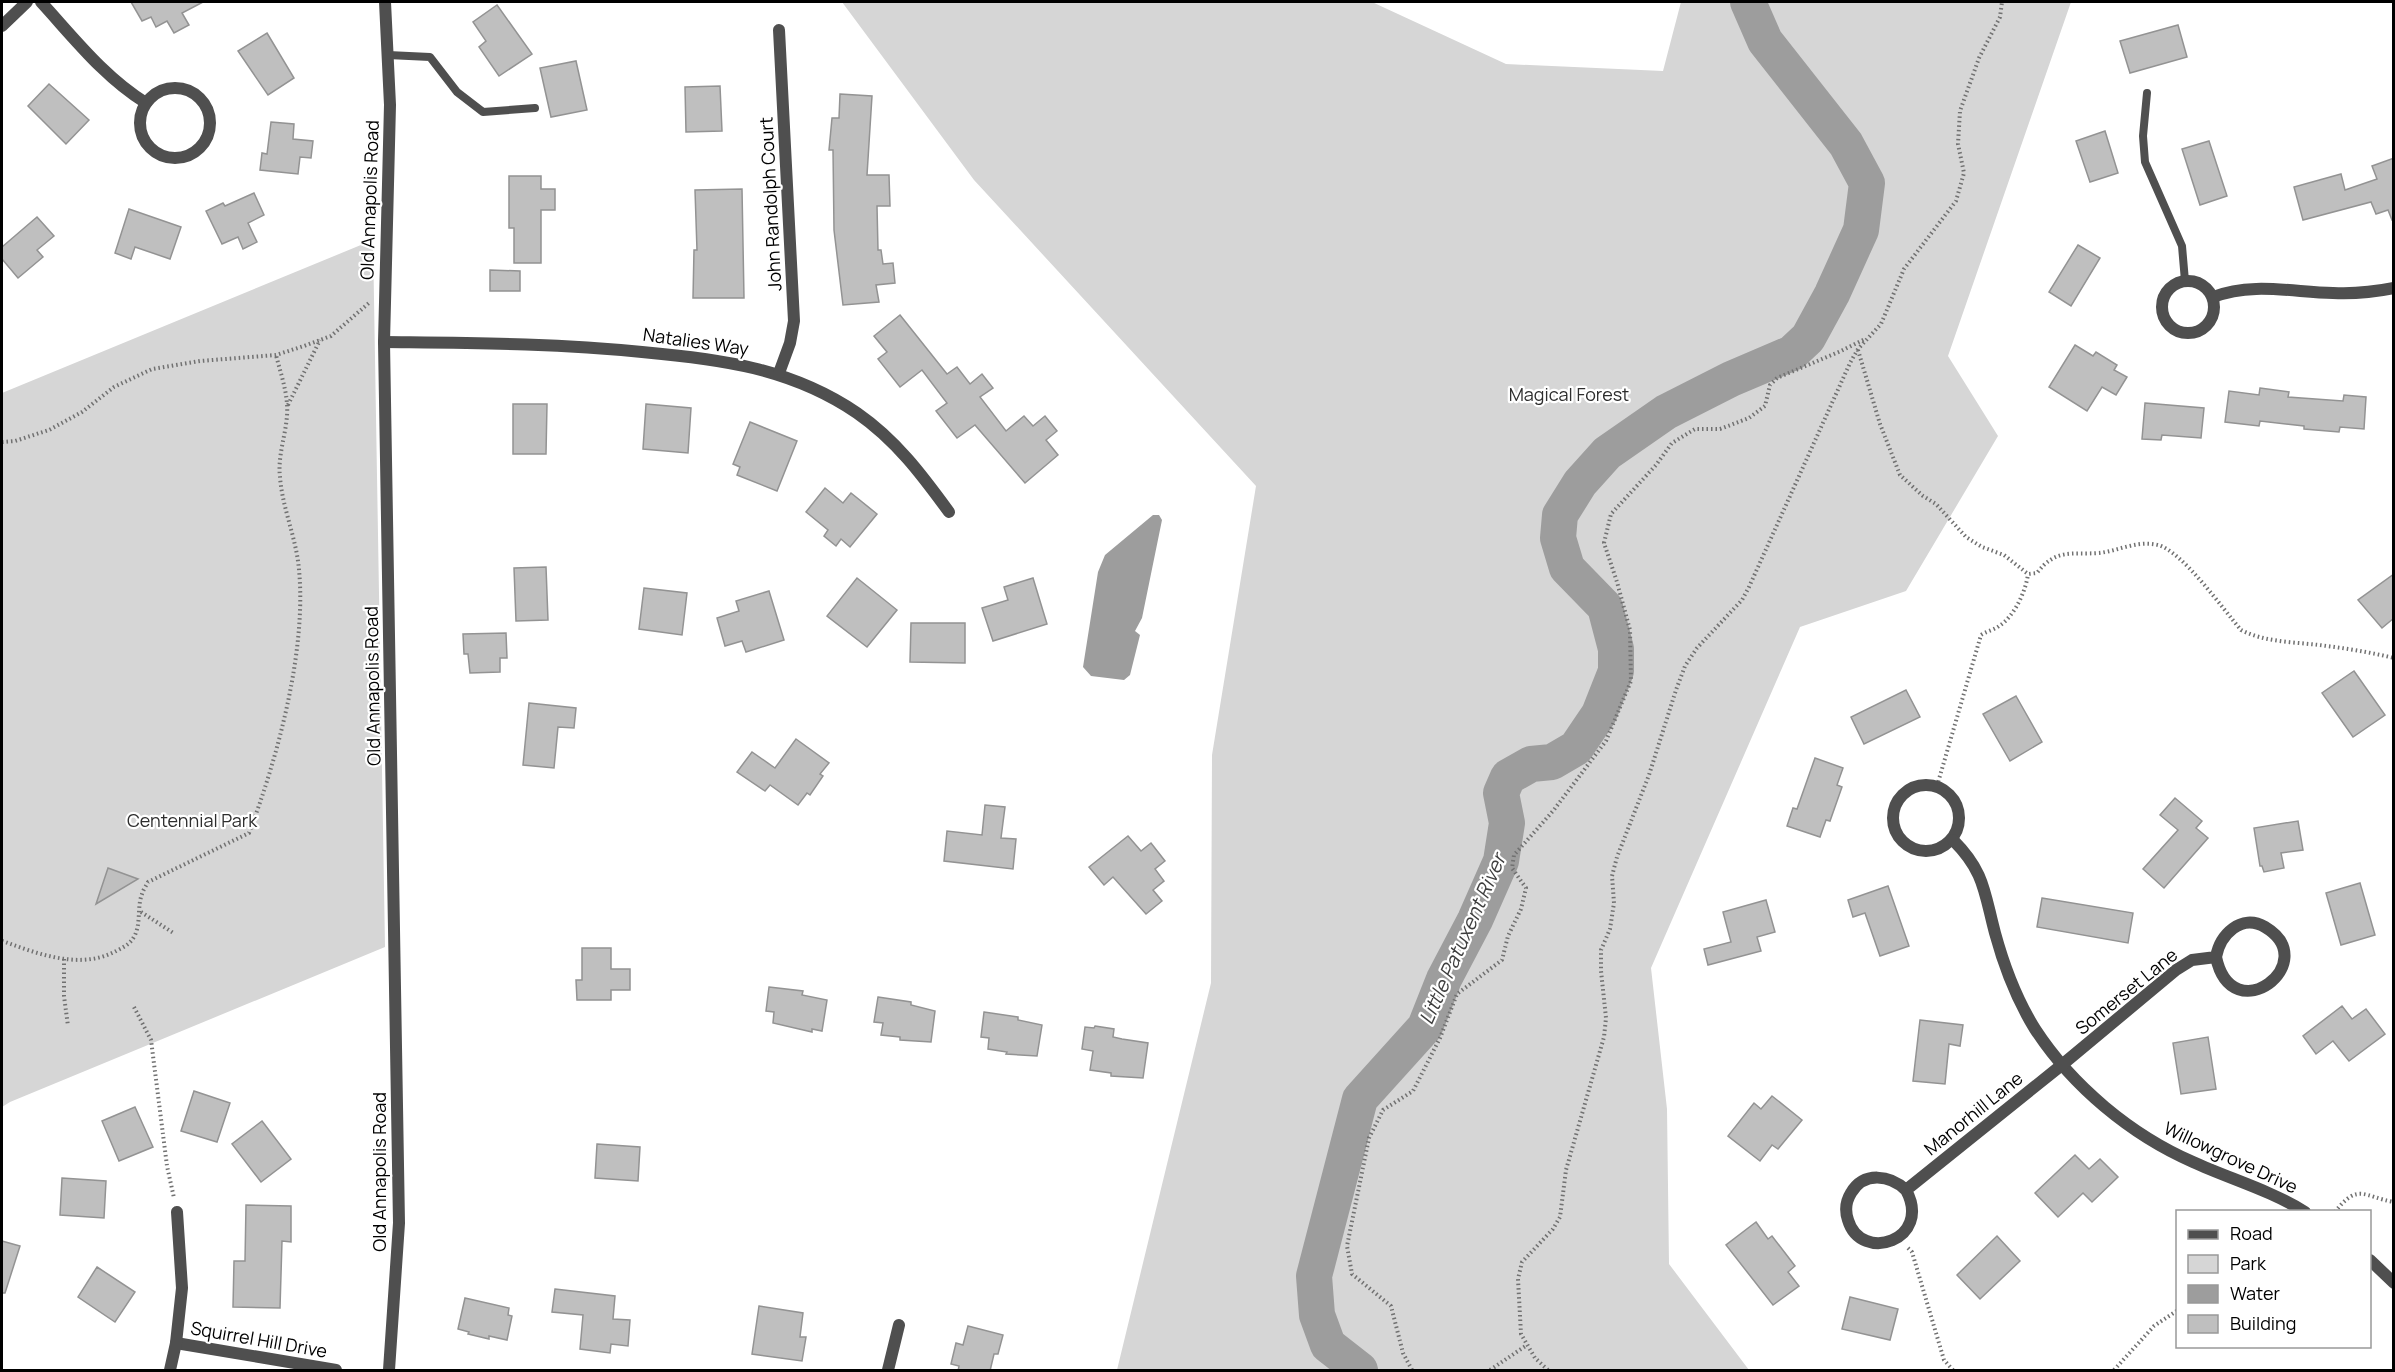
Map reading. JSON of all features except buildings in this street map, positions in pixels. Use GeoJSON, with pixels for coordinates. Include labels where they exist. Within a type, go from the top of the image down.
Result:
{"type":"FeatureCollection","features":[{"type":"Feature","properties":{"kind":"street"},"geometry":{"type":"LineString","coordinates":[[2,26],[27,2]]}},
{"type":"Feature","properties":{"kind":"street"},"geometry":{"type":"LineString","coordinates":[[41,2],[104,72],[122,88],[146,103]]}},
{"type":"Feature","properties":{"kind":"street","name":"Old Annapolis Road"},"geometry":{"type":"LineString","coordinates":[[385,2],[390,105],[384,342],[399,1223],[389,1371]]}},
{"type":"Feature","properties":{"kind":"street","name":"John Randolph Court"},"geometry":{"type":"LineString","coordinates":[[779,30],[794,321],[790,343],[779,373]]}},
{"type":"Feature","properties":{"kind":"street"},"geometry":{"type":"LineString","coordinates":[[166,89],[183,89],[197,96],[206,108],[210,121],[208,136],[200,148],[186,157],[173,159],[153,150],[142,137],[140,120],[146,103],[155,94],[166,89]]}},
{"type":"Feature","properties":{"kind":"street"},"geometry":{"type":"LineString","coordinates":[[2185,281],[2197,282],[2213,297],[2215,309],[2210,322],[2201,330],[2189,333],[2177,330],[2166,319],[2162,305],[2165,295],[2174,285],[2185,281]]}},
{"type":"Feature","properties":{"kind":"street"},"geometry":{"type":"LineString","coordinates":[[2213,297],[2229,291],[2252,288],[2333,293],[2374,292],[2394,288]]}},
{"type":"Feature","properties":{"kind":"street","name":"Natalies Way"},"geometry":{"type":"LineString","coordinates":[[384,342],[560,345],[612,349],[716,359],[779,373],[847,407],[886,436],[915,465],[949,512]]}},
{"type":"Feature","properties":{"kind":"street"},"geometry":{"type":"LineString","coordinates":[[1925,784],[1937,786],[1953,798],[1960,814],[1959,827],[1953,840],[1939,849],[1926,852],[1912,849],[1901,841],[1894,828],[1893,812],[1899,798],[1911,789],[1925,784]]}},
{"type":"Feature","properties":{"kind":"street","name":"Willowgrove Drive"},"geometry":{"type":"LineString","coordinates":[[1953,840],[1977,868],[2012,984],[2035,1029],[2063,1064],[2124,1122],[2153,1142],[2193,1162],[2289,1202],[2302,1210]]}},
{"type":"Feature","properties":{"kind":"street"},"geometry":{"type":"LineString","coordinates":[[2250,923],[2262,925],[2274,933],[2282,945],[2284,956],[2283,968],[2274,982],[2262,989],[2250,991],[2239,989],[2227,982],[2219,970],[2216,957],[2218,945],[2226,932],[2235,926],[2250,923]]}},
{"type":"Feature","properties":{"kind":"street","name":"Somerset Lane"},"geometry":{"type":"LineString","coordinates":[[2063,1064],[2175,970],[2192,960],[2216,957]]}},
{"type":"Feature","properties":{"kind":"street","name":"Manorhill Lane"},"geometry":{"type":"LineString","coordinates":[[1906,1190],[2063,1064]]}},
{"type":"Feature","properties":{"kind":"street"},"geometry":{"type":"LineString","coordinates":[[1870,1178],[1890,1179],[1899,1183],[1906,1190],[1913,1208],[1912,1218],[1910,1225],[1900,1237],[1883,1243],[1869,1242],[1860,1237],[1850,1224],[1846,1208],[1852,1191],[1870,1178]]}},
{"type":"Feature","properties":{"kind":"street"},"geometry":{"type":"LineString","coordinates":[[170,1371],[176,1343],[182,1288],[177,1212]]}},
{"type":"Feature","properties":{"kind":"street"},"geometry":{"type":"LineString","coordinates":[[2371,1261],[2394,1284]]}},
{"type":"Feature","properties":{"kind":"street"},"geometry":{"type":"LineString","coordinates":[[888,1371],[899,1325]]}},
{"type":"Feature","properties":{"kind":"street","name":"Squirrel Hill Drive"},"geometry":{"type":"LineString","coordinates":[[176,1343],[336,1371]]}},
{"type":"Feature","properties":{"kind":"lane"},"geometry":{"type":"LineString","coordinates":[[388,55],[430,57],[456,92],[483,112],[535,108]]}},
{"type":"Feature","properties":{"kind":"lane"},"geometry":{"type":"LineString","coordinates":[[2147,93],[2143,136],[2145,162],[2182,246],[2185,281]]}},
{"type":"Feature","properties":{"kind":"path"},"geometry":{"type":"LineString","coordinates":[[1548,1371],[1535,1358],[1521,1334],[1518,1279],[1522,1262],[1553,1229],[1560,1217],[1566,1170],[1605,1027],[1600,971],[1601,950],[1610,929],[1614,903],[1612,876],[1617,857],[1650,775],[1685,666],[1696,648],[1742,600],[1850,363],[1858,349],[1881,324],[1904,269],[1956,201],[1964,173],[1958,144],[1960,111],[1978,58],[2000,17],[2002,2]]}},
{"type":"Feature","properties":{"kind":"path"},"geometry":{"type":"LineString","coordinates":[[2,442],[15,441],[49,430],[82,412],[114,387],[152,369],[200,361],[276,355],[331,336],[384,291]]}},
{"type":"Feature","properties":{"kind":"path"},"geometry":{"type":"LineString","coordinates":[[1412,1371],[1404,1353],[1391,1306],[1352,1275],[1347,1246],[1369,1138],[1383,1110],[1413,1091],[1440,1038],[1457,994],[1502,960],[1508,936],[1521,909],[1526,888],[1512,868],[1514,855],[1553,812],[1606,741],[1619,713],[1631,681],[1630,630],[1604,543],[1611,513],[1656,465],[1672,443],[1695,429],[1720,429],[1749,418],[1766,406],[1770,385],[1777,378],[1871,336]]}},
{"type":"Feature","properties":{"kind":"path"},"geometry":{"type":"LineString","coordinates":[[287,405],[320,339]]}},
{"type":"Feature","properties":{"kind":"path"},"geometry":{"type":"LineString","coordinates":[[1858,349],[1880,424],[1900,475],[1923,496],[1936,504],[1966,537],[2004,555],[2028,574],[2037,573],[2047,560],[2067,553],[2102,553],[2140,544],[2158,545],[2178,557],[2241,630],[2249,634],[2267,639],[2359,650],[2394,658]]}},
{"type":"Feature","properties":{"kind":"path"},"geometry":{"type":"LineString","coordinates":[[2,941],[81,962],[111,954],[130,944],[136,933],[141,912],[141,896],[148,882],[249,833],[272,768],[288,699],[301,596],[298,560],[279,476],[287,405],[276,355]]}},
{"type":"Feature","properties":{"kind":"path"},"geometry":{"type":"LineString","coordinates":[[1937,786],[1981,635],[2001,625],[2009,616],[2022,594],[2028,574]]}},
{"type":"Feature","properties":{"kind":"path"},"geometry":{"type":"LineString","coordinates":[[141,912],[175,934]]}},
{"type":"Feature","properties":{"kind":"path"},"geometry":{"type":"LineString","coordinates":[[64,959],[64,996],[68,1026]]}},
{"type":"Feature","properties":{"kind":"path"},"geometry":{"type":"LineString","coordinates":[[134,1007],[151,1040],[167,1166],[177,1212]]}},
{"type":"Feature","properties":{"kind":"path"},"geometry":{"type":"LineString","coordinates":[[2337,1210],[2352,1195],[2365,1193],[2394,1202]]}},
{"type":"Feature","properties":{"kind":"path"},"geometry":{"type":"LineString","coordinates":[[1900,1237],[1912,1252],[1944,1360],[1953,1371]]}},
{"type":"Feature","properties":{"kind":"path"},"geometry":{"type":"LineString","coordinates":[[2114,1371],[2154,1326],[2176,1311]]}},
{"type":"Feature","properties":{"kind":"path"},"geometry":{"type":"LineString","coordinates":[[1490,1371],[1527,1345]]}},
{"type":"Feature","properties":{"kind":"green space","name":"Magical Forest"},"geometry":{"type":"Polygon","coordinates":[[[842,2],[1372,2],[1506,64],[1663,71],[1681,2],[2071,2],[1948,356],[1998,436],[1906,591],[1800,627],[1651,968],[1667,1109],[1669,1264],[1749,1370],[1117,1370],[1211,983],[1212,755],[1256,486],[974,180],[842,2]]]}},
{"type":"Feature","properties":{"kind":"green space","name":"Centennial Park"},"geometry":{"type":"Polygon","coordinates":[[[373,240],[385,947],[2,1107],[2,393],[373,240]]]}},
{"type":"Feature","properties":{"kind":"water"},"geometry":{"type":"Polygon","coordinates":[[[1153,515],[1159,515],[1162,520],[1142,618],[1135,631],[1140,635],[1130,675],[1124,680],[1091,676],[1083,667],[1098,572],[1105,555],[1153,515]]]}},
{"type":"Feature","properties":{"kind":"waterway","name":"Little Patuxent River"},"geometry":{"type":"LineString","coordinates":[[1360,1370],[1328,1345],[1317,1315],[1314,1276],[1360,1099],[1425,1027],[1444,979],[1475,920],[1501,861],[1507,823],[1501,793],[1508,777],[1531,764],[1552,762],[1576,748],[1599,714],[1616,671],[1616,649],[1605,607],[1567,568],[1558,538],[1560,515],[1580,483],[1607,453],[1666,412],[1731,379],[1792,353],[1808,338],[1832,294],[1861,230],[1867,183],[1846,144],[1765,41],[1748,2]]}}]}
